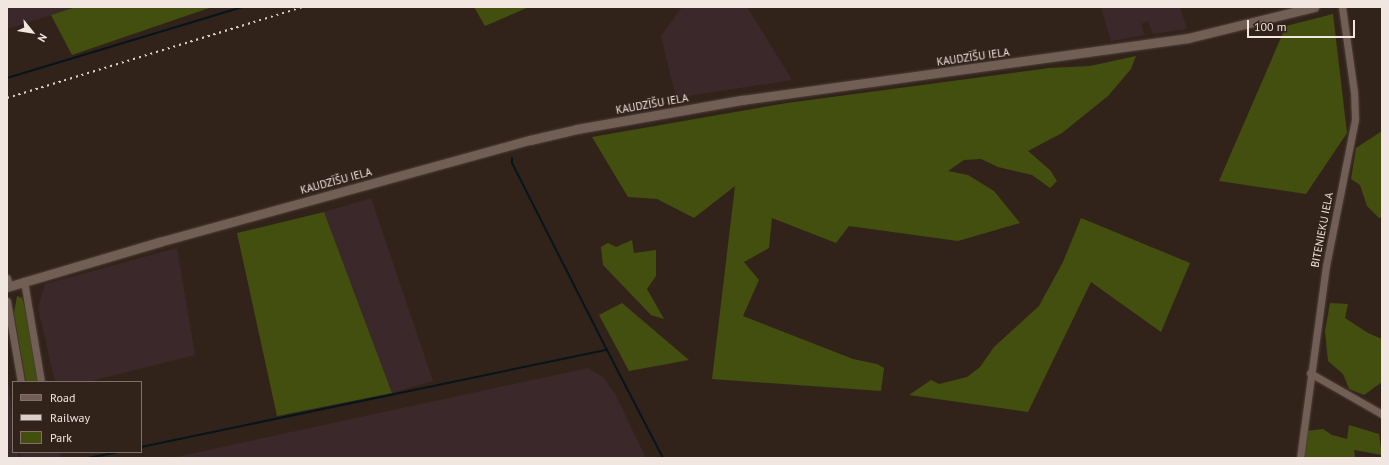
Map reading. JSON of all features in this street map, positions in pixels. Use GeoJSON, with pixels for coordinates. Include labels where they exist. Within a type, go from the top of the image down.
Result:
{"type":"FeatureCollection","features":[{"type":"Feature","properties":{"kind":"street","name":"KAUDZĪŠU IELA"},"geometry":{"type":"LineString","coordinates":[[8,284],[24,281],[462,158],[577,129],[742,100],[1188,38],[1314,7]]}},
{"type":"Feature","properties":{"kind":"street","name":"BITENIEKU IELA"},"geometry":{"type":"LineString","coordinates":[[1300,458],[1310,373],[1326,266],[1355,119],[1354,92],[1342,7]]}},
{"type":"Feature","properties":{"kind":"street"},"geometry":{"type":"LineString","coordinates":[[24,281],[41,381]]}},
{"type":"Feature","properties":{"kind":"street"},"geometry":{"type":"LineString","coordinates":[[7,301],[21,381]]}},
{"type":"Feature","properties":{"kind":"street"},"geometry":{"type":"LineString","coordinates":[[1310,373],[1382,414]]}},
{"type":"Feature","properties":{"kind":"shaded area"},"geometry":{"type":"Polygon","coordinates":[[[7,7],[76,7],[7,29],[7,7]]]}},
{"type":"Feature","properties":{"kind":"shaded area"},"geometry":{"type":"Polygon","coordinates":[[[682,7],[747,7],[792,80],[676,98],[661,36],[682,7]]]}},
{"type":"Feature","properties":{"kind":"shaded area"},"geometry":{"type":"Polygon","coordinates":[[[1101,7],[1180,7],[1187,29],[1153,34],[1148,21],[1141,24],[1145,35],[1111,41],[1101,7]]]}},
{"type":"Feature","properties":{"kind":"shaded area"},"geometry":{"type":"Polygon","coordinates":[[[371,198],[433,381],[392,393],[324,212],[371,198]]]}},
{"type":"Feature","properties":{"kind":"shaded area"},"geometry":{"type":"Polygon","coordinates":[[[177,248],[195,355],[91,381],[55,381],[38,308],[45,284],[177,248]]]}},
{"type":"Feature","properties":{"kind":"shaded area"},"geometry":{"type":"Polygon","coordinates":[[[588,368],[603,377],[615,394],[646,458],[171,458],[588,368]]]}},
{"type":"Feature","properties":{"kind":"shaded area"},"geometry":{"type":"Polygon","coordinates":[[[7,374],[12,410],[12,453],[18,453],[19,458],[7,458],[7,374]]]}},
{"type":"Feature","properties":{"kind":"shaded area"},"geometry":{"type":"Polygon","coordinates":[[[20,453],[60,453],[63,458],[21,458],[20,453]]]}},
{"type":"Feature","properties":{"kind":"green space"},"geometry":{"type":"Polygon","coordinates":[[[76,7],[212,7],[72,55],[51,15],[76,7]]]}},
{"type":"Feature","properties":{"kind":"green space"},"geometry":{"type":"Polygon","coordinates":[[[474,7],[529,7],[485,26],[474,7]]]}},
{"type":"Feature","properties":{"kind":"green space"},"geometry":{"type":"Polygon","coordinates":[[[1333,14],[1347,133],[1306,194],[1219,181],[1286,26],[1333,14]]]}},
{"type":"Feature","properties":{"kind":"green space"},"geometry":{"type":"Polygon","coordinates":[[[1136,56],[1131,69],[1108,96],[1062,133],[1028,151],[1050,170],[1057,181],[1050,188],[1032,175],[998,167],[981,159],[964,160],[948,171],[968,175],[994,191],[1020,223],[958,241],[849,226],[836,243],[772,218],[769,248],[744,262],[759,280],[743,316],[853,359],[877,364],[884,368],[881,391],[712,379],[735,186],[694,218],[657,199],[628,197],[592,137],[787,103],[1049,68],[1090,66],[1136,56]]]}},
{"type":"Feature","properties":{"kind":"green space"},"geometry":{"type":"Polygon","coordinates":[[[1382,131],[1382,217],[1379,218],[1367,206],[1360,185],[1351,179],[1356,148],[1382,131]]]}},
{"type":"Feature","properties":{"kind":"green space"},"geometry":{"type":"Polygon","coordinates":[[[324,212],[392,393],[277,416],[237,233],[324,212]]]}},
{"type":"Feature","properties":{"kind":"green space"},"geometry":{"type":"Polygon","coordinates":[[[1081,218],[1190,263],[1161,332],[1091,282],[1028,412],[909,395],[931,380],[939,384],[967,377],[980,367],[994,347],[1039,306],[1063,262],[1081,218]]]}},
{"type":"Feature","properties":{"kind":"green space"},"geometry":{"type":"Polygon","coordinates":[[[632,240],[634,253],[656,250],[656,276],[647,289],[664,319],[651,315],[603,265],[601,247],[608,243],[616,247],[632,240]]]}},
{"type":"Feature","properties":{"kind":"green space"},"geometry":{"type":"Polygon","coordinates":[[[17,296],[22,298],[25,308],[38,381],[26,381],[14,313],[17,296]]]}},
{"type":"Feature","properties":{"kind":"green space"},"geometry":{"type":"Polygon","coordinates":[[[622,303],[689,360],[629,371],[599,315],[622,303]]]}},
{"type":"Feature","properties":{"kind":"green space"},"geometry":{"type":"Polygon","coordinates":[[[1330,303],[1348,304],[1345,318],[1368,333],[1382,339],[1382,382],[1364,395],[1349,389],[1343,374],[1328,361],[1325,331],[1330,303]]]}},
{"type":"Feature","properties":{"kind":"green space"},"geometry":{"type":"Polygon","coordinates":[[[1349,425],[1379,434],[1382,455],[1354,450],[1355,458],[1301,458],[1305,431],[1323,429],[1332,435],[1347,439],[1349,425]]]}},
{"type":"Feature","properties":{"kind":"waterway"},"geometry":{"type":"LineString","coordinates":[[7,78],[242,7]]}},
{"type":"Feature","properties":{"kind":"waterway"},"geometry":{"type":"LineString","coordinates":[[512,158],[512,163],[607,350]]}},
{"type":"Feature","properties":{"kind":"waterway"},"geometry":{"type":"LineString","coordinates":[[142,447],[607,350],[663,458]]}},
{"type":"Feature","properties":{"kind":"waterway"},"geometry":{"type":"LineString","coordinates":[[88,458],[113,453]]}},
{"type":"Feature","properties":{"kind":"railway"},"geometry":{"type":"LineString","coordinates":[[7,98],[303,7]]}}]}
